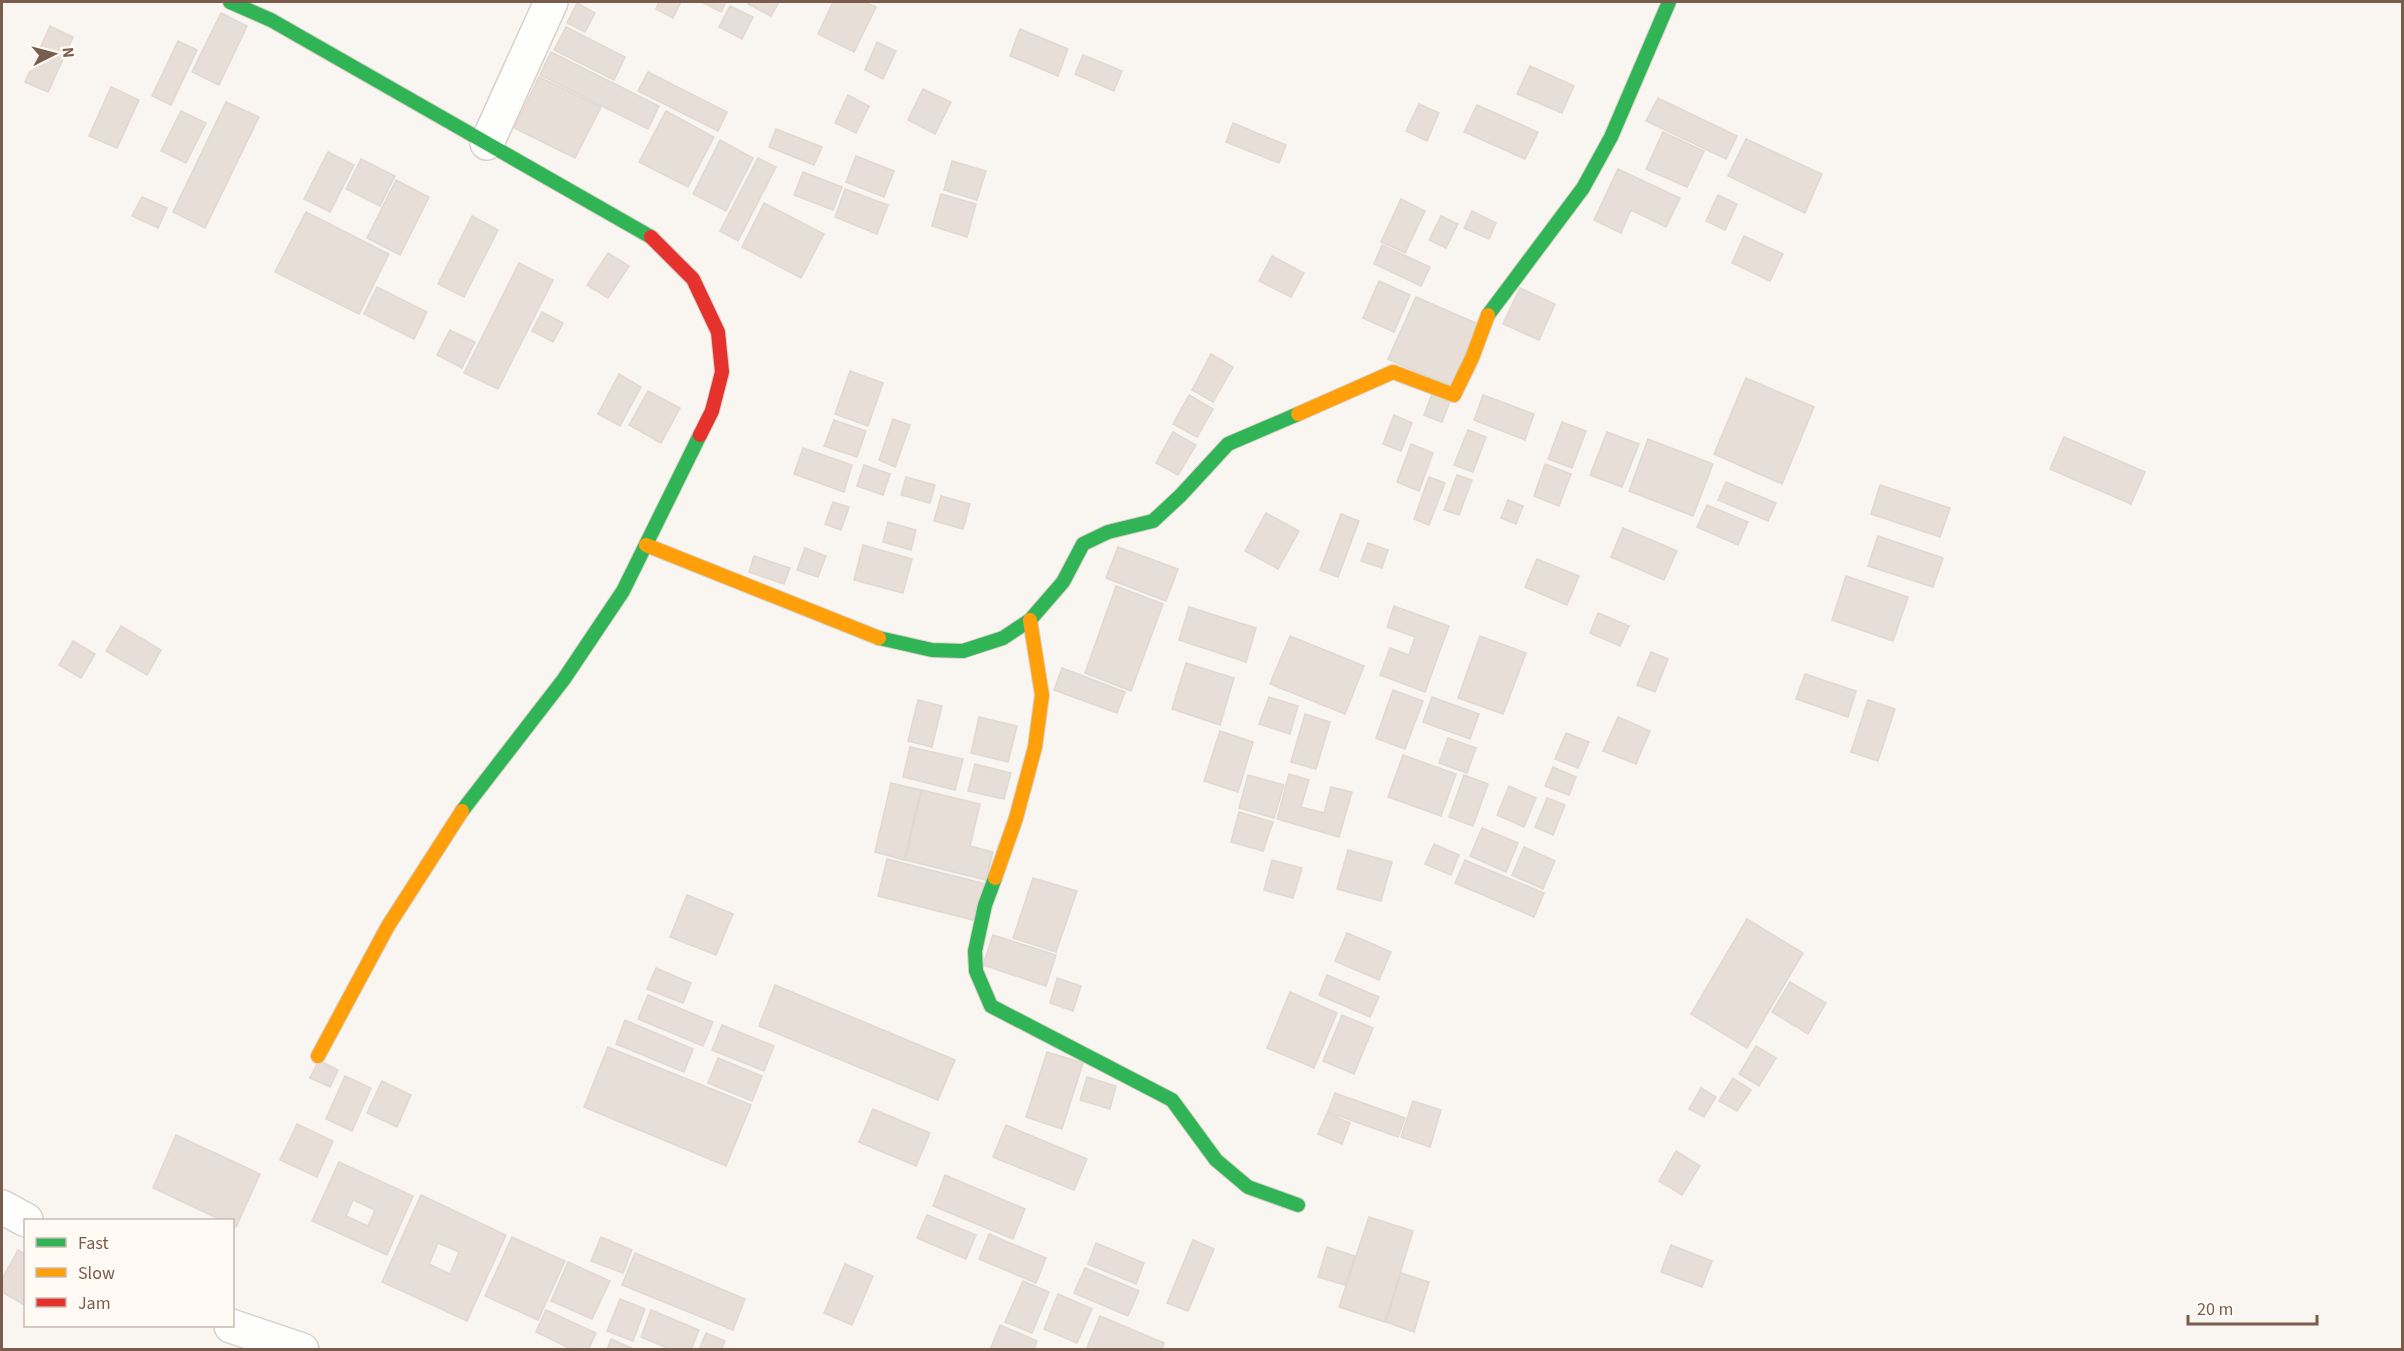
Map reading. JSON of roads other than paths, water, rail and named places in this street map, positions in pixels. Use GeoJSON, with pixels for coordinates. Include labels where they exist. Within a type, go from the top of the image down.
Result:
{"type":"FeatureCollection","features":[{"type":"Feature","properties":{"kind":"street"},"geometry":{"type":"LineString","coordinates":[[230,2],[271,20],[655,239],[693,279],[717,332],[722,372],[712,411],[623,591],[564,679],[449,830],[388,926],[318,1056]]}},
{"type":"Feature","properties":{"kind":"street"},"geometry":{"type":"LineString","coordinates":[[486,143],[551,2]]}},
{"type":"Feature","properties":{"kind":"street"},"geometry":{"type":"LineString","coordinates":[[646,545],[881,639],[932,650],[963,651],[1003,638],[1030,620],[1063,582],[1083,543],[1108,532],[1153,521],[1180,496],[1228,444],[1393,372],[1454,395],[1487,317],[1583,188],[1611,137],[1669,2]]}},
{"type":"Feature","properties":{"kind":"street"},"geometry":{"type":"LineString","coordinates":[[1030,620],[1042,695],[1035,747],[1017,818],[985,905],[975,951],[976,971],[991,1006],[1172,1100],[1216,1160],[1248,1187],[1298,1204]]}},
{"type":"Feature","properties":{"kind":"street"},"geometry":{"type":"LineString","coordinates":[[2,1207],[24,1220]]}},
{"type":"Feature","properties":{"kind":"street"},"geometry":{"type":"LineString","coordinates":[[234,1327],[302,1350]]}}]}
